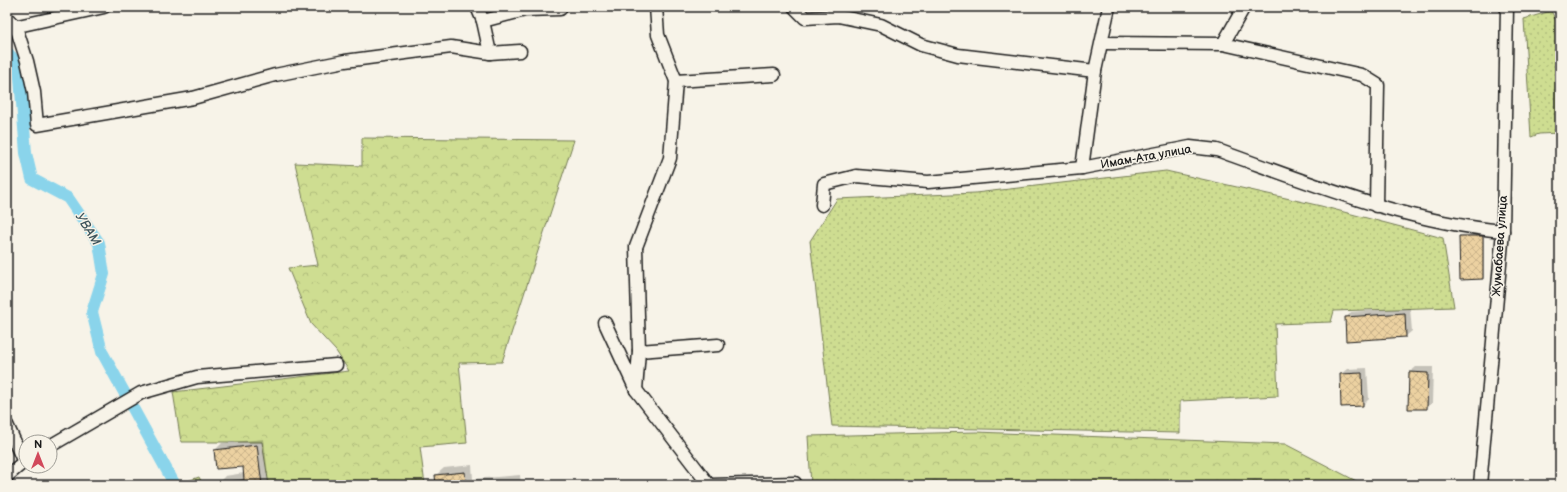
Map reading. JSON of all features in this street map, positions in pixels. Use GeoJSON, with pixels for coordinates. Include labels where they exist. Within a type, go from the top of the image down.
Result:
{"type":"FeatureCollection","features":[{"type":"Feature","properties":{"kind":"street"},"geometry":{"type":"LineString","coordinates":[[12,28],[85,9],[104,7]]}},
{"type":"Feature","properties":{"kind":"street"},"geometry":{"type":"LineString","coordinates":[[477,7],[483,21],[490,53]]}},
{"type":"Feature","properties":{"kind":"street"},"geometry":{"type":"LineString","coordinates":[[636,390],[639,351],[636,247],[670,158],[676,81],[658,35],[656,7]]}},
{"type":"Feature","properties":{"kind":"street"},"geometry":{"type":"LineString","coordinates":[[794,7],[805,18],[838,16],[881,25],[921,45],[958,55],[1095,71]]}},
{"type":"Feature","properties":{"kind":"street"},"geometry":{"type":"LineString","coordinates":[[1082,168],[1095,71],[1109,7]]}},
{"type":"Feature","properties":{"kind":"street"},"geometry":{"type":"LineString","coordinates":[[1223,44],[1244,7]]}},
{"type":"Feature","properties":{"kind":"street","name":"Жумабаева улица"},"geometry":{"type":"LineString","coordinates":[[1480,485],[1503,231],[1507,7]]}},
{"type":"Feature","properties":{"kind":"street"},"geometry":{"type":"LineString","coordinates":[[483,21],[525,10],[560,9]]}},
{"type":"Feature","properties":{"kind":"street"},"geometry":{"type":"LineString","coordinates":[[7,18],[12,28],[34,92],[37,125],[193,98],[274,75],[345,61],[451,47],[490,53],[520,51]]}},
{"type":"Feature","properties":{"kind":"street"},"geometry":{"type":"LineString","coordinates":[[1102,43],[1223,44],[1362,75],[1378,85],[1376,206]]}},
{"type":"Feature","properties":{"kind":"street"},"geometry":{"type":"LineString","coordinates":[[676,81],[774,75]]}},
{"type":"Feature","properties":{"kind":"street","name":"Имам-Ата улица"},"geometry":{"type":"LineString","coordinates":[[822,205],[824,184],[856,176],[928,182],[1082,168],[1190,147],[1217,150],[1376,206],[1475,229],[1503,231]]}},
{"type":"Feature","properties":{"kind":"street"},"geometry":{"type":"LineString","coordinates":[[605,323],[636,390],[711,485],[795,483]]}},
{"type":"Feature","properties":{"kind":"street"},"geometry":{"type":"LineString","coordinates":[[639,351],[718,345]]}},
{"type":"Feature","properties":{"kind":"street"},"geometry":{"type":"LineString","coordinates":[[58,441],[119,404],[141,393],[197,377],[336,364]]}},
{"type":"Feature","properties":{"kind":"street"},"geometry":{"type":"LineString","coordinates":[[7,425],[18,447]]}},
{"type":"Feature","properties":{"kind":"street"},"geometry":{"type":"LineString","coordinates":[[7,476],[18,467]]}},
{"type":"Feature","properties":{"kind":"green space"},"geometry":{"type":"Polygon","coordinates":[[[1551,11],[1560,28],[1560,133],[1539,134],[1531,137],[1524,19],[1551,11]]]}},
{"type":"Feature","properties":{"kind":"green space"},"geometry":{"type":"Polygon","coordinates":[[[362,138],[574,140],[502,362],[459,363],[467,443],[420,447],[425,485],[269,485],[262,442],[181,442],[173,392],[349,371],[336,351],[311,324],[288,268],[318,265],[295,163],[362,166],[362,138]]]}},
{"type":"Feature","properties":{"kind":"green space"},"geometry":{"type":"Polygon","coordinates":[[[1166,171],[1321,206],[1443,238],[1454,307],[1334,311],[1331,322],[1275,324],[1278,396],[1180,401],[1180,433],[832,426],[810,241],[837,199],[975,193],[1166,171]]]}},
{"type":"Feature","properties":{"kind":"green space"},"geometry":{"type":"Polygon","coordinates":[[[976,432],[1285,444],[1364,485],[811,485],[808,436],[976,432]]]}},
{"type":"Feature","properties":{"kind":"green space"},"geometry":{"type":"Polygon","coordinates":[[[199,477],[203,485],[176,485],[199,477]]]}},
{"type":"Feature","properties":{"kind":"building"},"geometry":{"type":"Polygon","coordinates":[[[1459,236],[1483,236],[1483,279],[1460,280],[1459,236]]]}},
{"type":"Feature","properties":{"kind":"building"},"geometry":{"type":"Polygon","coordinates":[[[1405,313],[1406,337],[1346,341],[1345,317],[1405,313]]]}},
{"type":"Feature","properties":{"kind":"building"},"geometry":{"type":"Polygon","coordinates":[[[1409,372],[1428,373],[1427,409],[1408,409],[1409,372]]]}},
{"type":"Feature","properties":{"kind":"building"},"geometry":{"type":"Polygon","coordinates":[[[1362,373],[1363,406],[1341,407],[1340,374],[1362,373]]]}},
{"type":"Feature","properties":{"kind":"building"},"geometry":{"type":"Polygon","coordinates":[[[257,445],[262,485],[217,485],[217,483],[244,480],[243,467],[216,469],[214,450],[257,445]]]}},
{"type":"Feature","properties":{"kind":"building"},"geometry":{"type":"Polygon","coordinates":[[[465,472],[466,485],[436,485],[435,475],[465,472]]]}},
{"type":"Feature","properties":{"kind":"building"},"geometry":{"type":"Polygon","coordinates":[[[512,482],[513,485],[477,485],[512,482]]]}},
{"type":"Feature","properties":{"kind":"waterway","name":"УВАМ"},"geometry":{"type":"LineString","coordinates":[[7,52],[19,65],[26,153],[32,179],[68,198],[99,243],[104,274],[92,312],[102,352],[175,485]]}}]}
